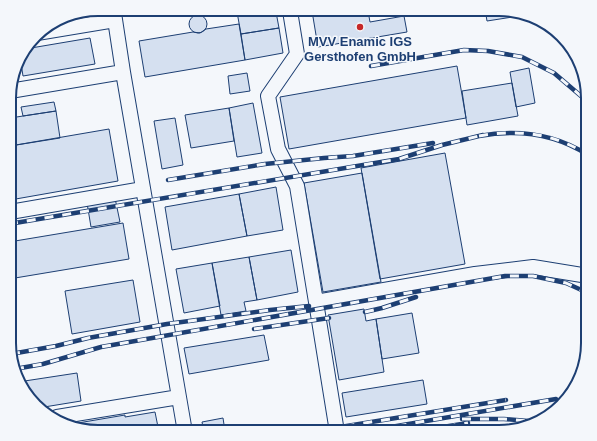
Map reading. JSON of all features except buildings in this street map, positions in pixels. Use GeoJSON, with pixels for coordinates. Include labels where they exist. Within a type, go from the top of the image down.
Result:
{"type":"FeatureCollection","features":[{"type":"Feature","properties":{"kind":"lane"},"geometry":{"type":"LineString","coordinates":[[291,16],[297,54],[268,96],[278,148],[297,186],[336,425]]}},
{"type":"Feature","properties":{"kind":"lane"},"geometry":{"type":"LineString","coordinates":[[52,30],[115,17],[123,72],[184,425]]}},
{"type":"Feature","properties":{"kind":"lane"},"geometry":{"type":"LineString","coordinates":[[17,90],[123,72]]}},
{"type":"Feature","properties":{"kind":"lane"},"geometry":{"type":"LineString","coordinates":[[16,211],[143,189]]}},
{"type":"Feature","properties":{"kind":"lane"},"geometry":{"type":"LineString","coordinates":[[316,302],[475,274],[533,267],[581,275]]}},
{"type":"Feature","properties":{"kind":"lane"},"geometry":{"type":"LineString","coordinates":[[61,416],[179,397]]}},
{"type":"Feature","properties":{"kind":"railway"},"geometry":{"type":"LineString","coordinates":[[371,66],[464,50],[488,51],[522,57],[554,73],[581,96]]}},
{"type":"Feature","properties":{"kind":"railway"},"geometry":{"type":"LineString","coordinates":[[479,136],[522,133],[549,137],[581,151]]}},
{"type":"Feature","properties":{"kind":"railway"},"geometry":{"type":"LineString","coordinates":[[16,223],[399,159],[442,145],[483,135]]}},
{"type":"Feature","properties":{"kind":"railway"},"geometry":{"type":"LineString","coordinates":[[168,180],[265,164],[353,156],[433,143]]}},
{"type":"Feature","properties":{"kind":"railway"},"geometry":{"type":"LineString","coordinates":[[20,368],[43,364],[101,347],[505,276],[533,276],[566,283],[581,290]]}},
{"type":"Feature","properties":{"kind":"railway"},"geometry":{"type":"LineString","coordinates":[[365,312],[416,297]]}},
{"type":"Feature","properties":{"kind":"railway"},"geometry":{"type":"LineString","coordinates":[[17,353],[56,346],[88,338],[167,324],[309,306]]}},
{"type":"Feature","properties":{"kind":"railway"},"geometry":{"type":"LineString","coordinates":[[254,329],[329,318]]}},
{"type":"Feature","properties":{"kind":"railway"},"geometry":{"type":"LineString","coordinates":[[403,425],[556,399]]}},
{"type":"Feature","properties":{"kind":"railway"},"geometry":{"type":"LineString","coordinates":[[353,425],[506,400]]}},
{"type":"Feature","properties":{"kind":"railway"},"geometry":{"type":"LineString","coordinates":[[462,419],[525,421]]}},
{"type":"Feature","properties":{"kind":"railway"},"geometry":{"type":"LineString","coordinates":[[455,425],[468,423]]}},
{"type":"Feature","properties":{"kind":"place","name":"MVV Enamic IGS Gersthofen GmbH"},"geometry":{"type":"Point","coordinates":[360,27]}}]}
